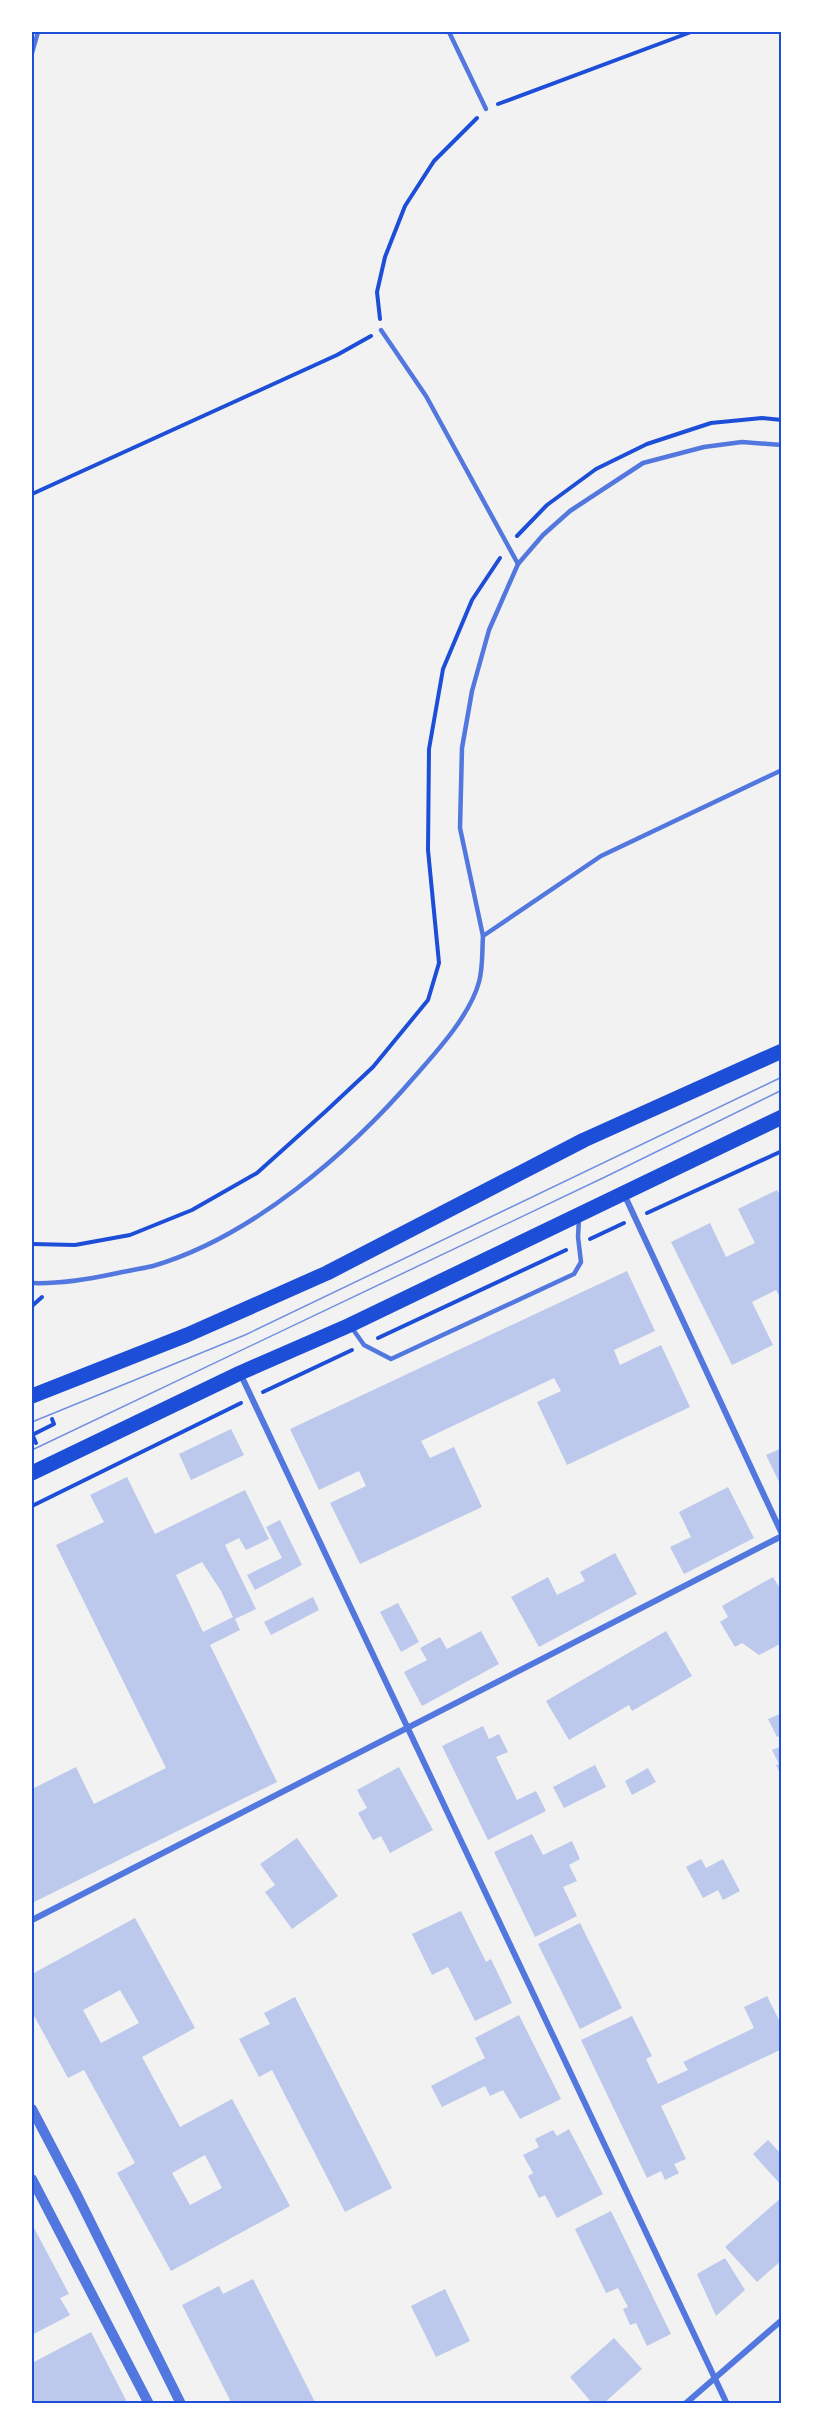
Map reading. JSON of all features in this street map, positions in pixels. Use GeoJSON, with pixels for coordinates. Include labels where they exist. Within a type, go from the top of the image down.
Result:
{"type":"FeatureCollection","features":[{"type":"Feature","properties":{"kind":"main road"},"geometry":{"type":"LineString","coordinates":[[32,1396],[187,1335],[327,1273],[584,1140],[782,1051]]}},
{"type":"Feature","properties":{"kind":"main road"},"geometry":{"type":"LineString","coordinates":[[32,1473],[240,1373],[350,1325],[580,1216],[623,1192],[782,1117]]}},
{"type":"Feature","properties":{"kind":"street"},"geometry":{"type":"LineString","coordinates":[[32,1920],[782,1535],[623,1192]]}},
{"type":"Feature","properties":{"kind":"street"},"geometry":{"type":"LineString","coordinates":[[240,1373],[727,2403]]}},
{"type":"Feature","properties":{"kind":"street"},"geometry":{"type":"LineString","coordinates":[[32,2109],[181,2403]]}},
{"type":"Feature","properties":{"kind":"street"},"geometry":{"type":"LineString","coordinates":[[32,2180],[149,2403]]}},
{"type":"Feature","properties":{"kind":"street"},"geometry":{"type":"LineString","coordinates":[[686,2403],[782,2320]]}},
{"type":"Feature","properties":{"kind":"lane"},"geometry":{"type":"LineString","coordinates":[[32,52],[38,32]]}},
{"type":"Feature","properties":{"kind":"lane"},"geometry":{"type":"LineString","coordinates":[[449,32],[486,109]]}},
{"type":"Feature","properties":{"kind":"lane"},"geometry":{"type":"LineString","coordinates":[[381,330],[426,396],[518,564]]}},
{"type":"Feature","properties":{"kind":"lane"},"geometry":{"type":"LineString","coordinates":[[32,1283],[58,1284],[153,1266],[205,1245],[245,1223],[314,1177],[387,1109],[441,1045],[465,1011],[480,981],[483,936],[460,828],[462,748],[472,691],[489,630],[518,564],[543,535],[570,511],[644,463],[704,447],[741,442],[782,445]]}},
{"type":"Feature","properties":{"kind":"lane"},"geometry":{"type":"LineString","coordinates":[[483,936],[601,856],[782,770]]}},
{"type":"Feature","properties":{"kind":"lane"},"geometry":{"type":"LineString","coordinates":[[350,1325],[364,1345],[391,1359],[574,1274],[581,1262],[580,1216]]}},
{"type":"Feature","properties":{"kind":"path"},"geometry":{"type":"LineString","coordinates":[[32,494],[338,355],[381,330],[377,292],[385,257],[405,206],[434,160],[486,109],[692,32]]}},
{"type":"Feature","properties":{"kind":"path"},"geometry":{"type":"LineString","coordinates":[[32,1244],[75,1245],[130,1235],[192,1210],[257,1173],[373,1066],[428,1000],[439,963],[428,850],[429,749],[442,669],[472,600],[507,547]]}},
{"type":"Feature","properties":{"kind":"path"},"geometry":{"type":"LineString","coordinates":[[32,1506],[252,1398],[782,1151]]}},
{"type":"Feature","properties":{"kind":"path"},"geometry":{"type":"LineString","coordinates":[[36,1443],[32,1434],[54,1424],[52,1419]]}},
{"type":"Feature","properties":{"kind":"building"},"geometry":{"type":"Polygon","coordinates":[[[777,1190],[782,1199],[782,1301],[776,1290],[752,1302],[773,1345],[732,1365],[671,1242],[710,1223],[726,1257],[755,1243],[738,1209],[777,1190]]]}},
{"type":"Feature","properties":{"kind":"building"},"geometry":{"type":"Polygon","coordinates":[[[627,1271],[655,1331],[614,1350],[620,1365],[661,1345],[690,1407],[567,1465],[537,1402],[561,1391],[554,1378],[421,1441],[430,1458],[454,1447],[482,1507],[360,1564],[330,1503],[366,1486],[359,1471],[319,1490],[290,1429],[627,1271]]]}},
{"type":"Feature","properties":{"kind":"building"},"geometry":{"type":"Polygon","coordinates":[[[231,1429],[244,1455],[191,1480],[179,1454],[231,1429]]]}},
{"type":"Feature","properties":{"kind":"building"},"geometry":{"type":"Polygon","coordinates":[[[782,1448],[782,1488],[766,1455],[782,1448]]]}},
{"type":"Feature","properties":{"kind":"building"},"geometry":{"type":"Polygon","coordinates":[[[127,1477],[155,1534],[245,1490],[269,1539],[246,1550],[239,1538],[225,1545],[256,1609],[235,1619],[240,1630],[210,1645],[277,1782],[32,1903],[32,1789],[76,1767],[94,1804],[166,1768],[56,1545],[104,1522],[90,1495],[127,1477]],[[202,1562],[176,1575],[203,1632],[233,1617],[221,1591],[202,1562]]]}},
{"type":"Feature","properties":{"kind":"building"},"geometry":{"type":"Polygon","coordinates":[[[728,1487],[754,1538],[684,1574],[670,1547],[691,1537],[679,1512],[728,1487]]]}},
{"type":"Feature","properties":{"kind":"building"},"geometry":{"type":"Polygon","coordinates":[[[280,1520],[302,1565],[255,1590],[247,1575],[282,1558],[266,1527],[280,1520]]]}},
{"type":"Feature","properties":{"kind":"building"},"geometry":{"type":"Polygon","coordinates":[[[615,1553],[637,1594],[539,1647],[511,1597],[548,1577],[557,1595],[585,1581],[580,1572],[615,1553]]]}},
{"type":"Feature","properties":{"kind":"building"},"geometry":{"type":"Polygon","coordinates":[[[773,1577],[782,1592],[782,1643],[759,1655],[742,1643],[735,1647],[720,1622],[728,1617],[722,1606],[773,1577]]]}},
{"type":"Feature","properties":{"kind":"building"},"geometry":{"type":"Polygon","coordinates":[[[313,1597],[319,1610],[271,1635],[264,1622],[313,1597]]]}},
{"type":"Feature","properties":{"kind":"building"},"geometry":{"type":"Polygon","coordinates":[[[398,1603],[419,1642],[401,1652],[380,1612],[398,1603]]]}},
{"type":"Feature","properties":{"kind":"building"},"geometry":{"type":"Polygon","coordinates":[[[481,1631],[499,1664],[422,1706],[404,1672],[427,1660],[420,1648],[440,1637],[447,1649],[481,1631]]]}},
{"type":"Feature","properties":{"kind":"building"},"geometry":{"type":"Polygon","coordinates":[[[666,1631],[692,1676],[632,1711],[629,1705],[569,1740],[546,1701],[666,1631]]]}},
{"type":"Feature","properties":{"kind":"building"},"geometry":{"type":"Polygon","coordinates":[[[782,1713],[782,1735],[777,1737],[768,1719],[782,1713]]]}},
{"type":"Feature","properties":{"kind":"building"},"geometry":{"type":"Polygon","coordinates":[[[483,1726],[489,1739],[499,1734],[508,1752],[496,1757],[517,1800],[536,1791],[546,1811],[488,1840],[442,1746],[483,1726]]]}},
{"type":"Feature","properties":{"kind":"building"},"geometry":{"type":"Polygon","coordinates":[[[782,1746],[782,1777],[772,1750],[782,1746]]]}},
{"type":"Feature","properties":{"kind":"building"},"geometry":{"type":"Polygon","coordinates":[[[595,1765],[606,1787],[564,1808],[553,1787],[595,1765]]]}},
{"type":"Feature","properties":{"kind":"building"},"geometry":{"type":"Polygon","coordinates":[[[399,1767],[433,1830],[390,1853],[381,1836],[373,1840],[358,1813],[367,1808],[357,1790],[399,1767]]]}},
{"type":"Feature","properties":{"kind":"building"},"geometry":{"type":"Polygon","coordinates":[[[648,1768],[656,1782],[632,1795],[625,1781],[648,1768]]]}},
{"type":"Feature","properties":{"kind":"building"},"geometry":{"type":"Polygon","coordinates":[[[532,1834],[543,1855],[572,1841],[580,1859],[569,1865],[577,1881],[563,1887],[577,1916],[535,1937],[494,1852],[532,1834]]]}},
{"type":"Feature","properties":{"kind":"building"},"geometry":{"type":"Polygon","coordinates":[[[297,1838],[338,1896],[292,1929],[265,1892],[275,1885],[260,1864],[297,1838]]]}},
{"type":"Feature","properties":{"kind":"building"},"geometry":{"type":"Polygon","coordinates":[[[701,1859],[706,1868],[723,1859],[740,1891],[723,1900],[718,1890],[703,1898],[686,1867],[701,1859]]]}},
{"type":"Feature","properties":{"kind":"building"},"geometry":{"type":"Polygon","coordinates":[[[461,1911],[486,1962],[491,1959],[512,2003],[475,2021],[448,1967],[432,1975],[412,1934],[461,1911]]]}},
{"type":"Feature","properties":{"kind":"building"},"geometry":{"type":"Polygon","coordinates":[[[135,1918],[195,2028],[142,2057],[180,2127],[232,2099],[290,2206],[171,2271],[117,2173],[135,2163],[84,2070],[68,2078],[32,2012],[32,1974],[135,1918]],[[120,1990],[83,2010],[101,2043],[139,2023],[120,1990]],[[205,2155],[172,2173],[190,2205],[222,2188],[205,2155]]]}},
{"type":"Feature","properties":{"kind":"building"},"geometry":{"type":"Polygon","coordinates":[[[580,1923],[622,2008],[580,2029],[538,1944],[580,1923]]]}},
{"type":"Feature","properties":{"kind":"building"},"geometry":{"type":"Polygon","coordinates":[[[767,1996],[782,2026],[782,2049],[661,2106],[686,2159],[674,2164],[679,2173],[665,2180],[661,2171],[647,2178],[581,2040],[632,2016],[652,2056],[646,2059],[658,2084],[688,2070],[683,2062],[754,2028],[744,2007],[767,1996]]]}},
{"type":"Feature","properties":{"kind":"building"},"geometry":{"type":"Polygon","coordinates":[[[295,1997],[392,2188],[345,2212],[272,2070],[259,2077],[239,2039],[270,2024],[264,2013],[295,1997]]]}},
{"type":"Feature","properties":{"kind":"building"},"geometry":{"type":"Polygon","coordinates":[[[519,2015],[561,2099],[520,2119],[503,2090],[490,2096],[485,2086],[442,2107],[431,2086],[485,2058],[475,2038],[519,2015]]]}},
{"type":"Feature","properties":{"kind":"building"},"geometry":{"type":"Polygon","coordinates":[[[569,2129],[603,2194],[557,2218],[545,2195],[539,2198],[528,2176],[533,2173],[523,2155],[539,2147],[535,2139],[553,2130],[557,2136],[569,2129]]]}},
{"type":"Feature","properties":{"kind":"building"},"geometry":{"type":"Polygon","coordinates":[[[768,2140],[782,2155],[782,2186],[753,2154],[768,2140]]]}},
{"type":"Feature","properties":{"kind":"building"},"geometry":{"type":"Polygon","coordinates":[[[782,2197],[782,2260],[757,2282],[725,2247],[782,2197]]]}},
{"type":"Feature","properties":{"kind":"building"},"geometry":{"type":"Polygon","coordinates":[[[611,2211],[671,2334],[647,2346],[636,2323],[630,2325],[623,2309],[628,2307],[618,2288],[606,2293],[575,2229],[611,2211]]]}},
{"type":"Feature","properties":{"kind":"building"},"geometry":{"type":"Polygon","coordinates":[[[32,2224],[69,2294],[60,2298],[70,2315],[32,2335],[32,2224]]]}},
{"type":"Feature","properties":{"kind":"building"},"geometry":{"type":"Polygon","coordinates":[[[725,2258],[745,2290],[716,2316],[697,2274],[725,2258]]]}},
{"type":"Feature","properties":{"kind":"building"},"geometry":{"type":"Polygon","coordinates":[[[253,2279],[316,2404],[232,2404],[182,2305],[219,2286],[223,2294],[253,2279]]]}},
{"type":"Feature","properties":{"kind":"building"},"geometry":{"type":"Polygon","coordinates":[[[445,2289],[470,2341],[436,2357],[411,2306],[445,2289]]]}},
{"type":"Feature","properties":{"kind":"building"},"geometry":{"type":"Polygon","coordinates":[[[91,2332],[128,2404],[32,2404],[32,2363],[91,2332]]]}},
{"type":"Feature","properties":{"kind":"building"},"geometry":{"type":"Polygon","coordinates":[[[614,2338],[642,2369],[603,2404],[593,2404],[570,2377],[614,2338]]]}},
{"type":"Feature","properties":{"kind":"tram line"},"geometry":{"type":"LineString","coordinates":[[32,1422],[245,1335],[782,1077]]}},
{"type":"Feature","properties":{"kind":"tram line"},"geometry":{"type":"LineString","coordinates":[[32,1450],[605,1177],[782,1090]]}}]}
